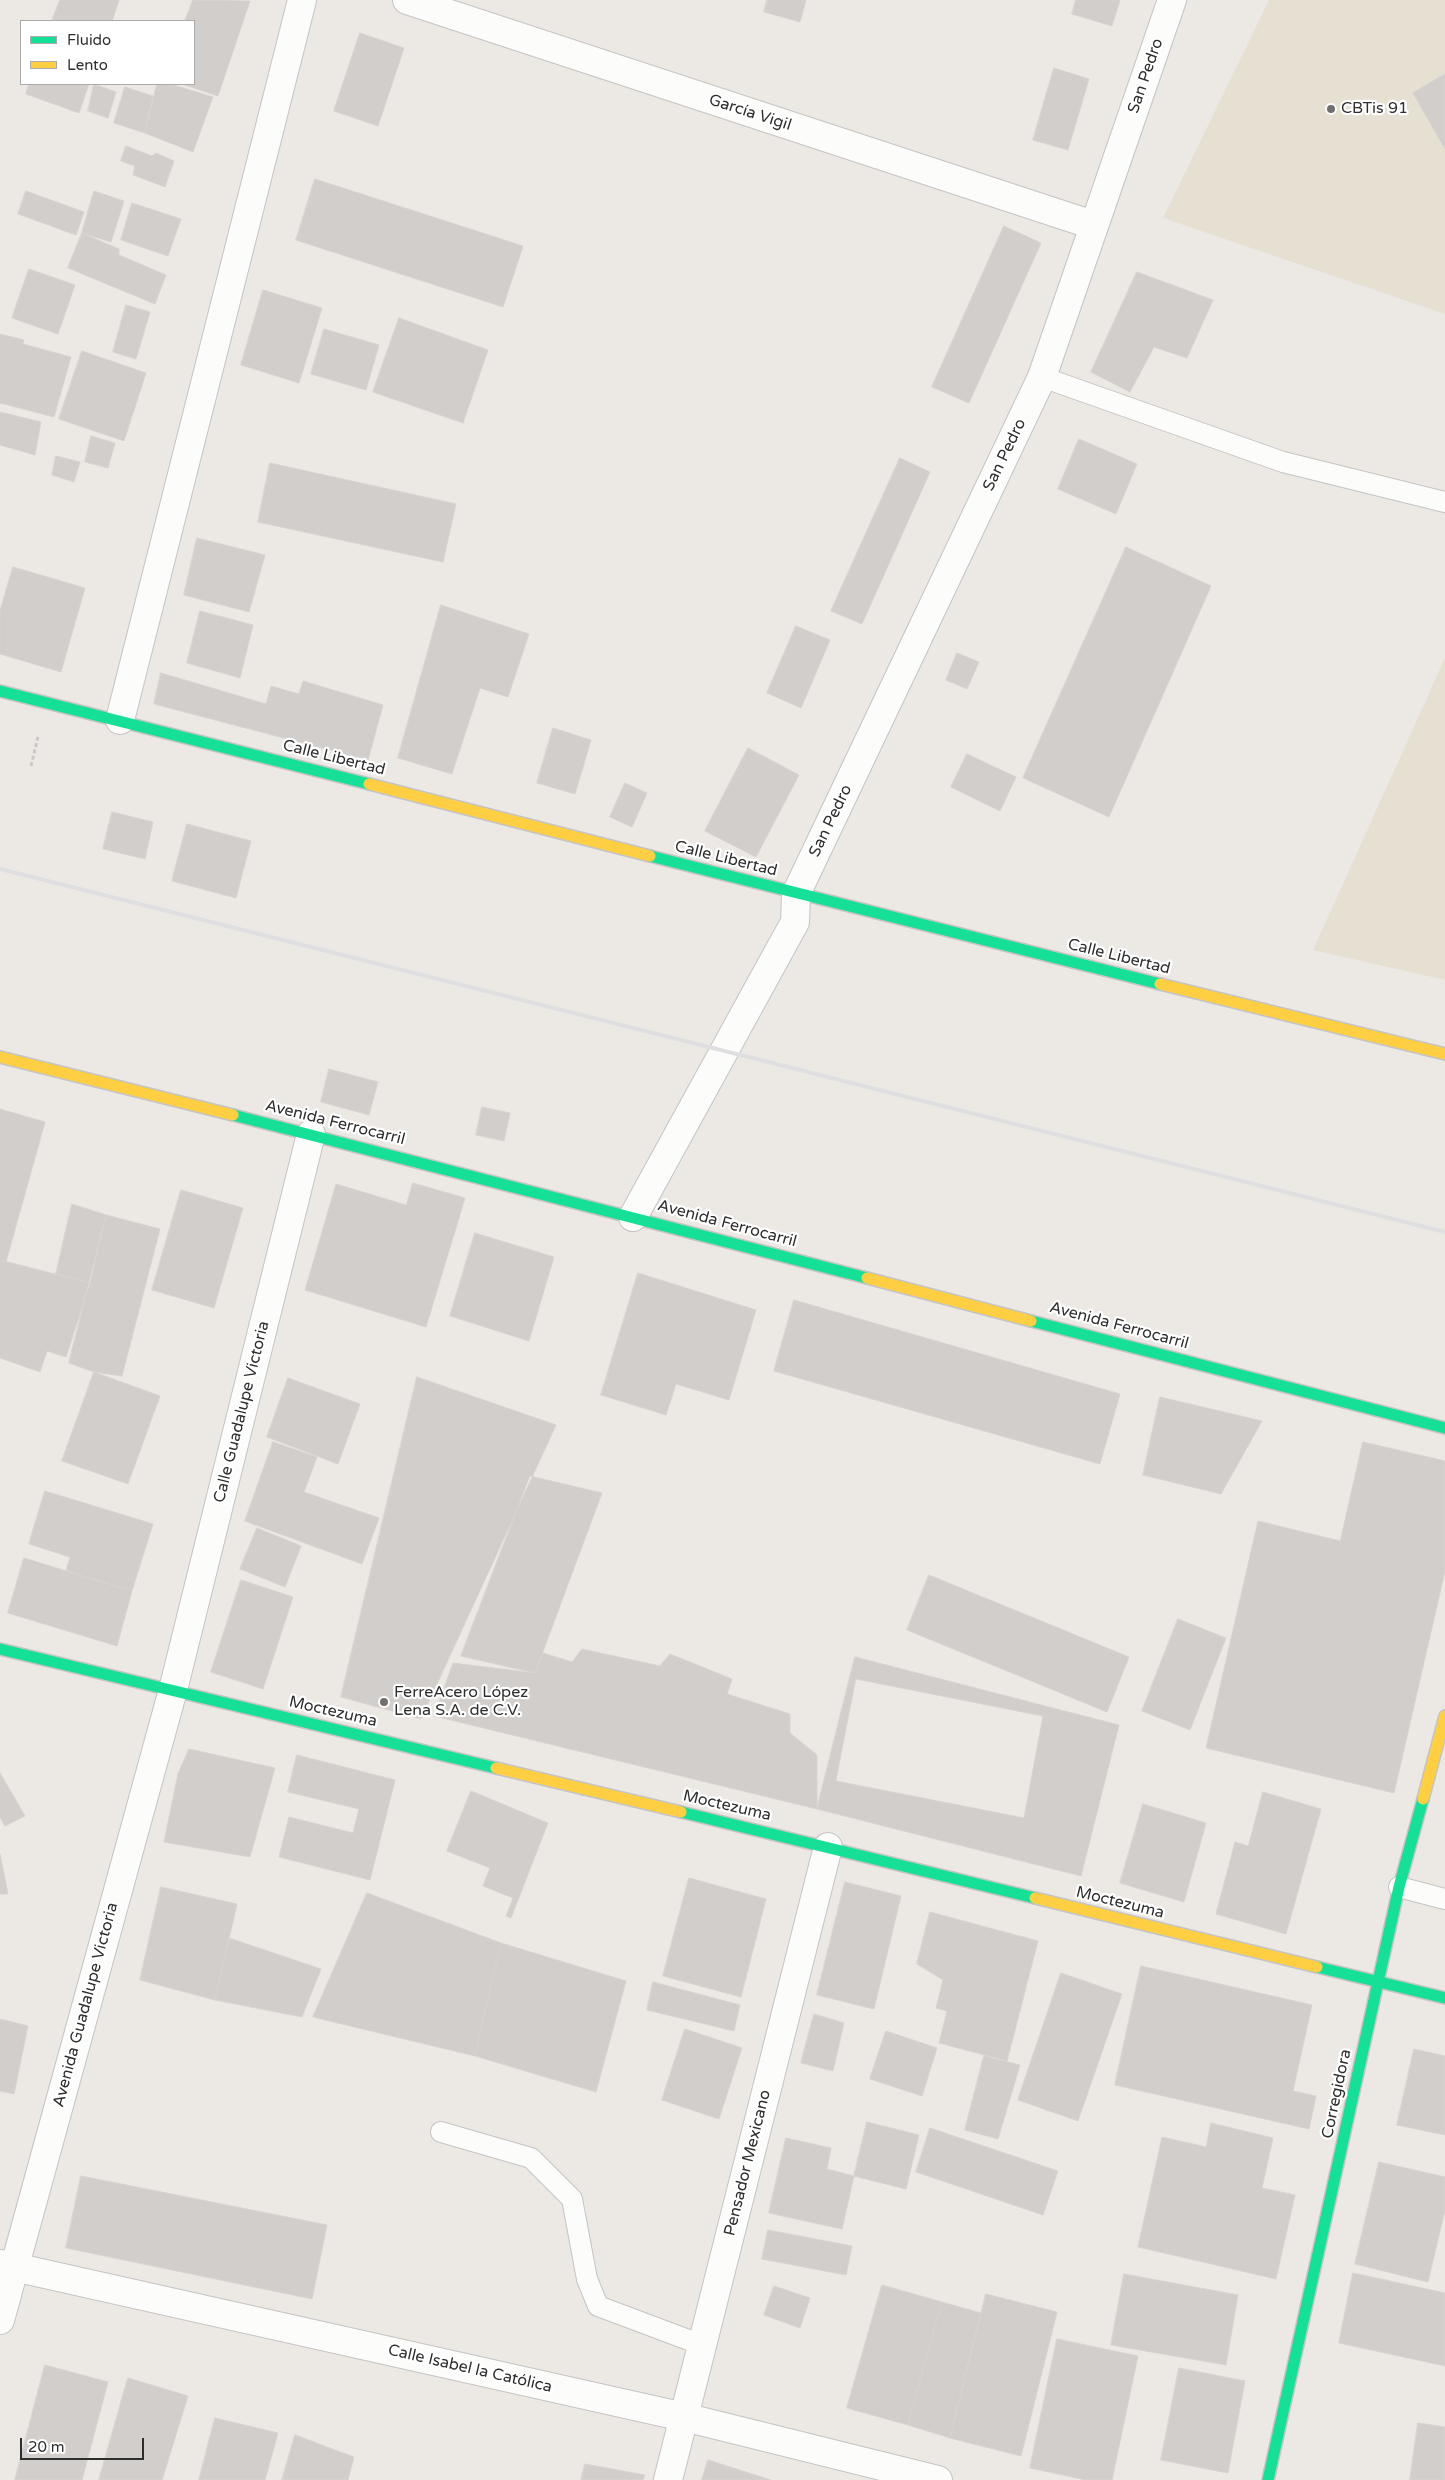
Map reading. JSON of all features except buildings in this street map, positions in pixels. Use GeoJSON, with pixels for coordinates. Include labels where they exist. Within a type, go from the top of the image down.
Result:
{"type":"FeatureCollection","features":[{"type":"Feature","properties":{"kind":"street"},"geometry":{"type":"LineString","coordinates":[[120,720],[302,0]]}},
{"type":"Feature","properties":{"kind":"street","name":"García Vigil"},"geometry":{"type":"LineString","coordinates":[[407,0],[1093,225]]}},
{"type":"Feature","properties":{"kind":"street","name":"San Pedro"},"geometry":{"type":"LineString","coordinates":[[796,894],[1042,377],[1172,0]]}},
{"type":"Feature","properties":{"kind":"street","name":"Calle Libertad"},"geometry":{"type":"LineString","coordinates":[[0,691],[120,720],[796,894],[1445,1054]]}},
{"type":"Feature","properties":{"kind":"street"},"geometry":{"type":"LineString","coordinates":[[633,1217],[795,922],[796,894]]}},
{"type":"Feature","properties":{"kind":"street","name":"Avenida Ferrocarril"},"geometry":{"type":"LineString","coordinates":[[0,1057],[311,1134],[1445,1428]]}},
{"type":"Feature","properties":{"kind":"street","name":"Calle Guadalupe Victoria"},"geometry":{"type":"LineString","coordinates":[[173,1690],[311,1134]]}},
{"type":"Feature","properties":{"kind":"street","name":"Moctezuma"},"geometry":{"type":"LineString","coordinates":[[0,1649],[828,1847],[1445,1998]]}},
{"type":"Feature","properties":{"kind":"street","name":"Avenida Guadalupe Victoria"},"geometry":{"type":"LineString","coordinates":[[0,2320],[7,2266],[173,1690]]}},
{"type":"Feature","properties":{"kind":"street","name":"Corregidora"},"geometry":{"type":"LineString","coordinates":[[1268,2480],[1400,1886],[1445,1716]]}},
{"type":"Feature","properties":{"kind":"street","name":"Pensador Mexicano"},"geometry":{"type":"LineString","coordinates":[[668,2480],[828,1847]]}},
{"type":"Feature","properties":{"kind":"street","name":"Calle Isabel la Católica"},"geometry":{"type":"LineString","coordinates":[[7,2266],[684,2417],[938,2480]]}},
{"type":"Feature","properties":{"kind":"lane"},"geometry":{"type":"LineString","coordinates":[[1042,377],[1283,462],[1445,502]]}},
{"type":"Feature","properties":{"kind":"lane"},"geometry":{"type":"LineString","coordinates":[[1400,1886],[1445,1899]]}},
{"type":"Feature","properties":{"kind":"lane"},"geometry":{"type":"LineString","coordinates":[[440,2132],[531,2158],[572,2199],[587,2279],[598,2306],[702,2345]]}},
{"type":"Feature","properties":{"kind":"shaded area","name":"CBTis 91"},"geometry":{"type":"Polygon","coordinates":[[[1269,0],[1445,0],[1445,314],[1163,218],[1269,0]]]}},
{"type":"Feature","properties":{"kind":"shaded area"},"geometry":{"type":"Polygon","coordinates":[[[1445,658],[1445,980],[1313,950],[1445,658]]]}},
{"type":"Feature","properties":{"kind":"railway"},"geometry":{"type":"LineString","coordinates":[[0,869],[1445,1232]]}},
{"type":"Feature","properties":{"kind":"traffic: fast"},"geometry":{"type":"LineString","coordinates":[[0,691],[369,784]]}},
{"type":"Feature","properties":{"kind":"traffic: fast"},"geometry":{"type":"LineString","coordinates":[[650,856],[1160,984]]}},
{"type":"Feature","properties":{"kind":"traffic: fast"},"geometry":{"type":"LineString","coordinates":[[233,1115],[867,1278]]}},
{"type":"Feature","properties":{"kind":"traffic: fast"},"geometry":{"type":"LineString","coordinates":[[1031,1321],[1445,1428]]}},
{"type":"Feature","properties":{"kind":"traffic: fast"},"geometry":{"type":"LineString","coordinates":[[0,1649],[496,1768]]}},
{"type":"Feature","properties":{"kind":"traffic: fast"},"geometry":{"type":"LineString","coordinates":[[1268,2480],[1399,1887],[1423,1799]]}},
{"type":"Feature","properties":{"kind":"traffic: fast"},"geometry":{"type":"LineString","coordinates":[[681,1812],[1035,1898]]}},
{"type":"Feature","properties":{"kind":"traffic: fast"},"geometry":{"type":"LineString","coordinates":[[1317,1967],[1445,1998]]}},
{"type":"Feature","properties":{"kind":"traffic: slow"},"geometry":{"type":"LineString","coordinates":[[369,784],[650,856]]}},
{"type":"Feature","properties":{"kind":"traffic: slow"},"geometry":{"type":"LineString","coordinates":[[1160,984],[1445,1054]]}},
{"type":"Feature","properties":{"kind":"traffic: slow"},"geometry":{"type":"LineString","coordinates":[[0,1057],[233,1115]]}},
{"type":"Feature","properties":{"kind":"traffic: slow"},"geometry":{"type":"LineString","coordinates":[[867,1278],[1031,1321]]}},
{"type":"Feature","properties":{"kind":"traffic: slow"},"geometry":{"type":"LineString","coordinates":[[1423,1799],[1445,1716]]}},
{"type":"Feature","properties":{"kind":"traffic: slow"},"geometry":{"type":"LineString","coordinates":[[496,1768],[681,1812]]}},
{"type":"Feature","properties":{"kind":"traffic: slow"},"geometry":{"type":"LineString","coordinates":[[1035,1898],[1317,1967]]}},
{"type":"Feature","properties":{"kind":"place","name":"CBTis 91"},"geometry":{"type":"Point","coordinates":[1331,109]}},
{"type":"Feature","properties":{"kind":"place","name":"FerreAcero López Lena S.A. de C.V."},"geometry":{"type":"Point","coordinates":[384,1702]}}]}
